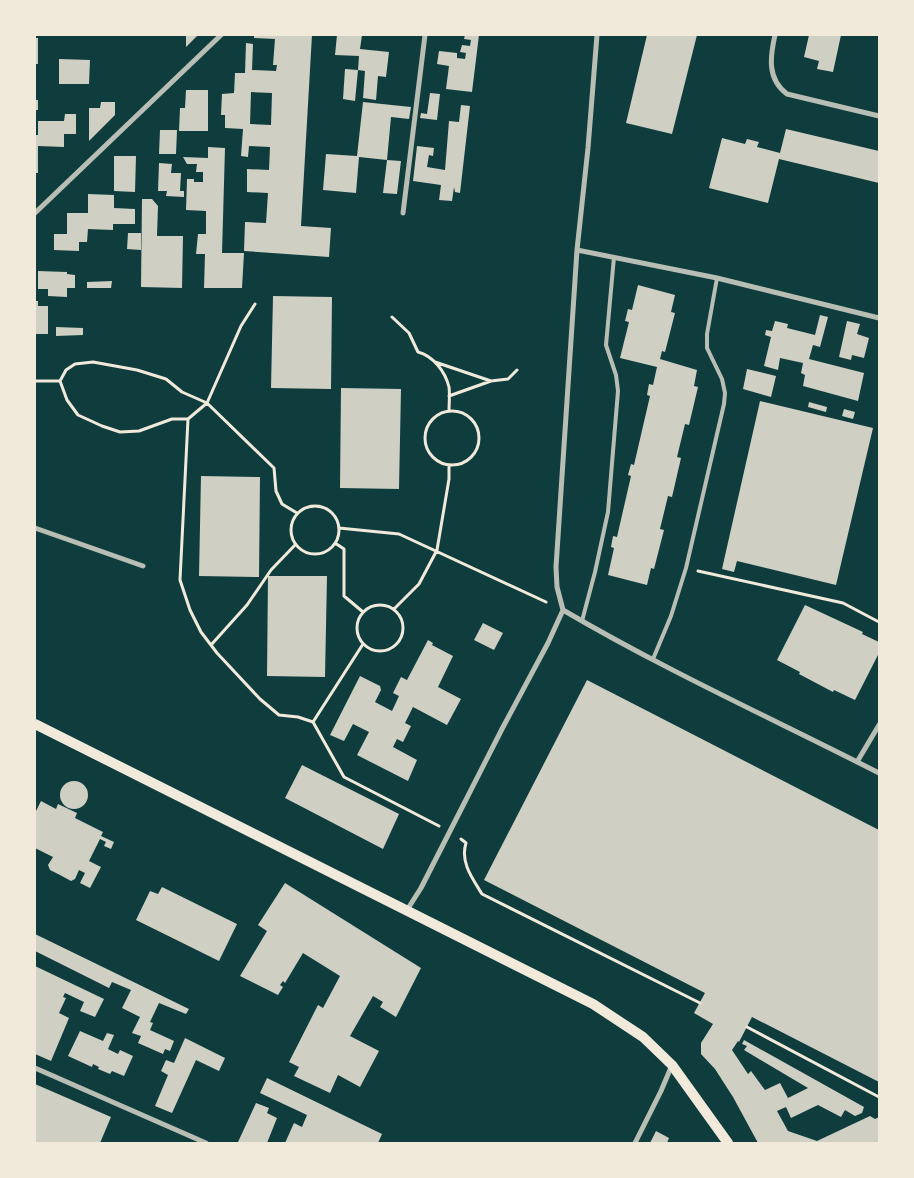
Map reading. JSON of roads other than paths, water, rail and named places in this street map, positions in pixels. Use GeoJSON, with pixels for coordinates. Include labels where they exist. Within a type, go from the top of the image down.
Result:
{"type":"FeatureCollection","features":[{"type":"Feature","properties":{"kind":"main road"},"geometry":{"type":"LineString","coordinates":[[35,724],[594,1004],[643,1037],[672,1065],[728,1143]]}},
{"type":"Feature","properties":{"kind":"street"},"geometry":{"type":"LineString","coordinates":[[35,213],[221,35]]}},
{"type":"Feature","properties":{"kind":"street"},"geometry":{"type":"LineString","coordinates":[[403,213],[425,35]]}},
{"type":"Feature","properties":{"kind":"street"},"geometry":{"type":"LineString","coordinates":[[407,910],[450,832],[563,610],[557,587],[556,567],[577,250],[588,148],[597,35]]}},
{"type":"Feature","properties":{"kind":"street"},"geometry":{"type":"LineString","coordinates":[[775,35],[770,56],[771,69],[780,88],[787,94],[879,116]]}},
{"type":"Feature","properties":{"kind":"street"},"geometry":{"type":"LineString","coordinates":[[577,250],[717,278],[879,318]]}},
{"type":"Feature","properties":{"kind":"street"},"geometry":{"type":"LineString","coordinates":[[35,528],[143,566]]}},
{"type":"Feature","properties":{"kind":"street"},"geometry":{"type":"LineString","coordinates":[[563,610],[652,659],[879,772]]}},
{"type":"Feature","properties":{"kind":"street"},"geometry":{"type":"LineString","coordinates":[[857,762],[879,724]]}},
{"type":"Feature","properties":{"kind":"street"},"geometry":{"type":"LineString","coordinates":[[635,1143],[672,1065]]}},
{"type":"Feature","properties":{"kind":"street"},"geometry":{"type":"LineString","coordinates":[[35,1068],[206,1143]]}},
{"type":"Feature","properties":{"kind":"lane"},"geometry":{"type":"LineString","coordinates":[[582,621],[608,512],[618,391],[616,375],[606,345],[614,257]]}},
{"type":"Feature","properties":{"kind":"lane"},"geometry":{"type":"LineString","coordinates":[[652,659],[671,616],[686,568],[724,404],[725,393],[722,379],[707,348],[707,334],[717,278]]}}]}
